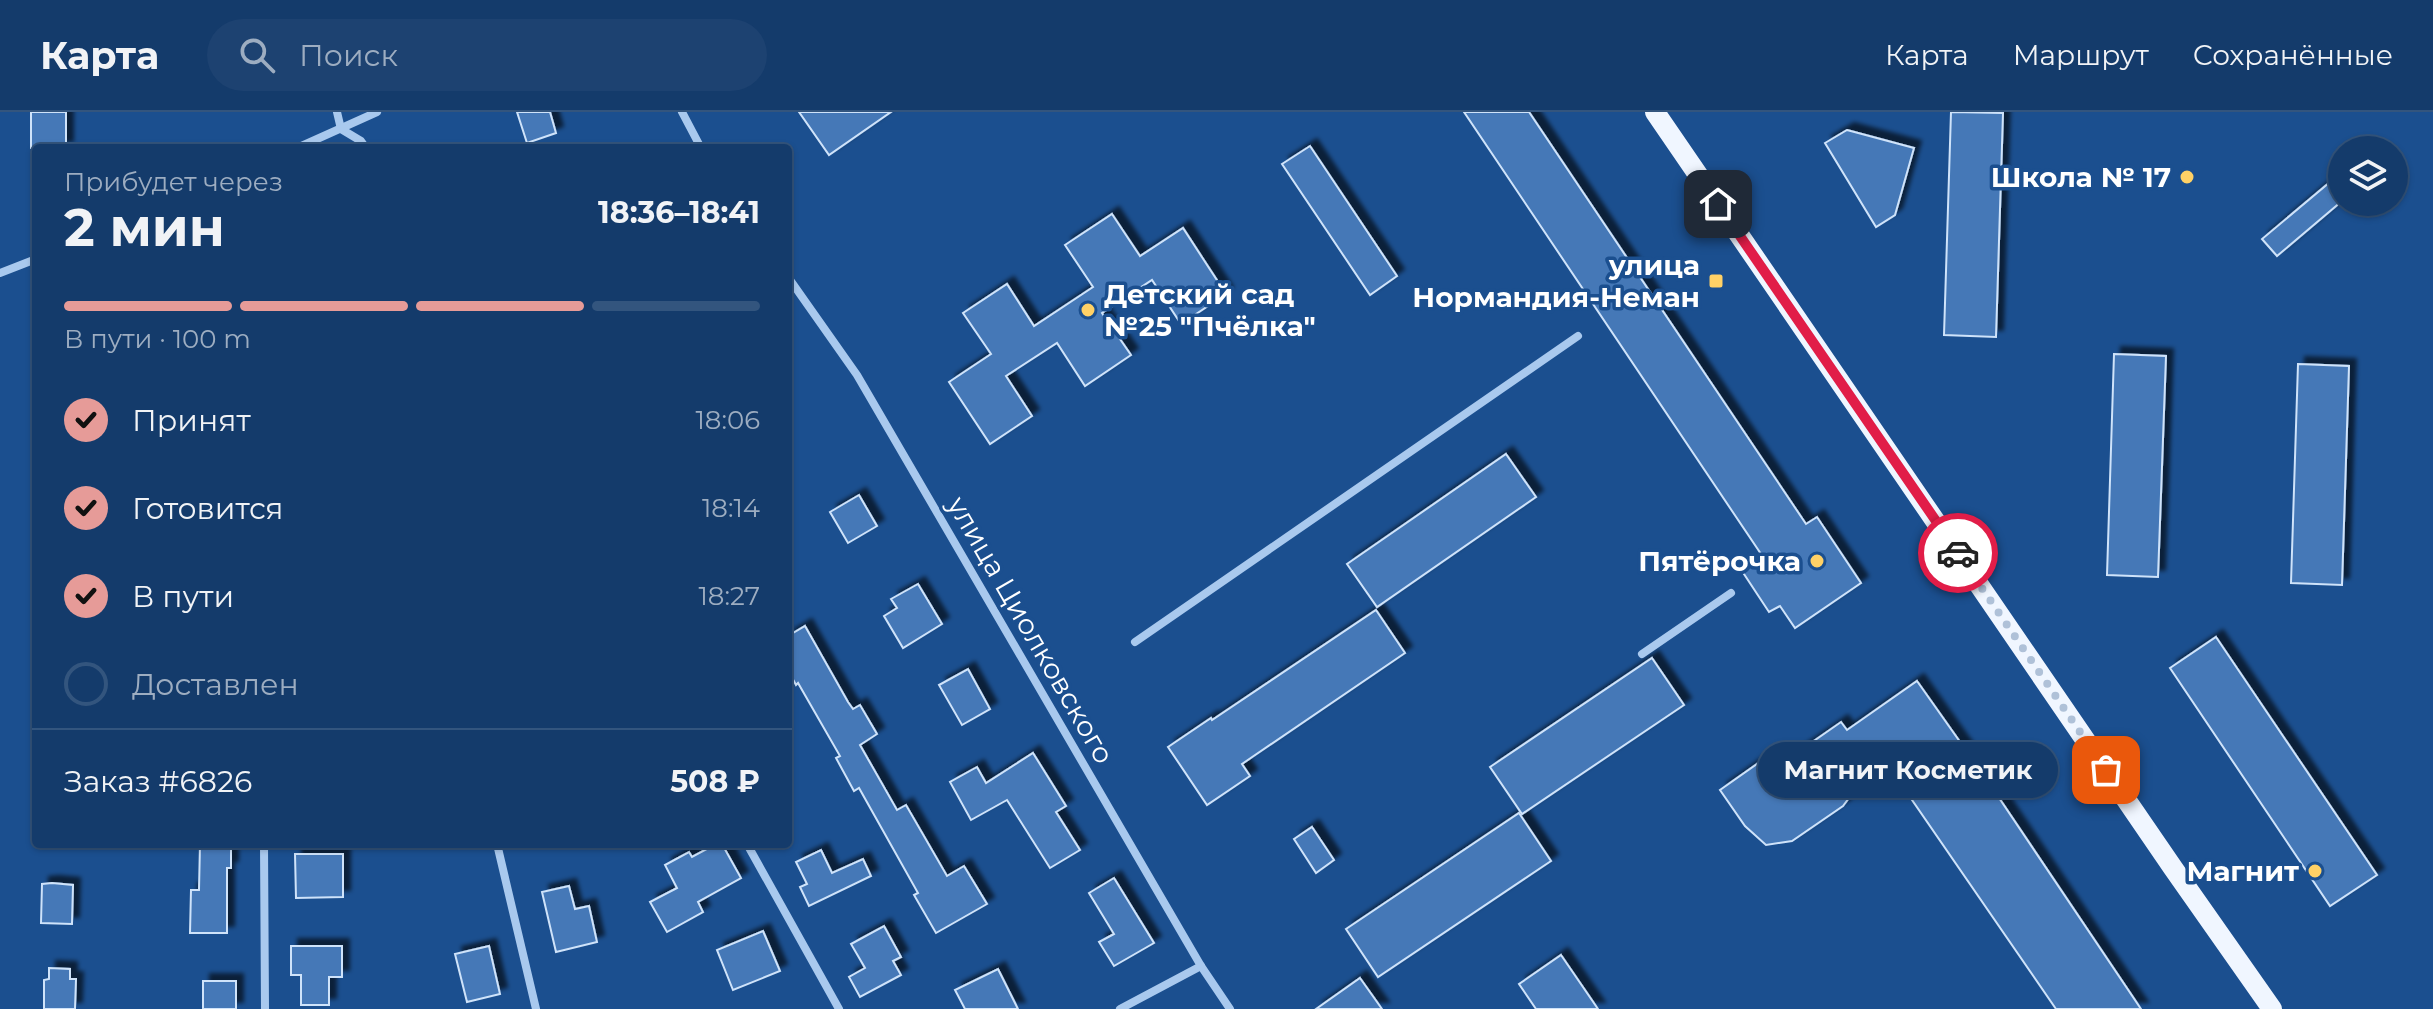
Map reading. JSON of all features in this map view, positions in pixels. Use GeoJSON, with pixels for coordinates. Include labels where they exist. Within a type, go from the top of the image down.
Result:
{"type":"FeatureCollection","features":[{"type":"Feature","properties":{"kind":"main road"},"geometry":{"type":"LineString","coordinates":[[1655,112],[2272,1009]]}},
{"type":"Feature","properties":{"kind":"street"},"geometry":{"type":"LineString","coordinates":[[337,112],[341,129],[363,144]]}},
{"type":"Feature","properties":{"kind":"street"},"geometry":{"type":"LineString","coordinates":[[306,144],[377,112]]}},
{"type":"Feature","properties":{"kind":"street"},"geometry":{"type":"LineString","coordinates":[[682,112],[699,144]]}},
{"type":"Feature","properties":{"kind":"street"},"geometry":{"type":"LineString","coordinates":[[0,273],[32,261]]}},
{"type":"Feature","properties":{"kind":"street","name":"улица Циолковского"},"geometry":{"type":"LineString","coordinates":[[792,283],[857,375],[1201,966],[1230,1009]]}},
{"type":"Feature","properties":{"kind":"street"},"geometry":{"type":"LineString","coordinates":[[1135,642],[1578,336]]}},
{"type":"Feature","properties":{"kind":"street"},"geometry":{"type":"LineString","coordinates":[[1642,654],[1731,593]]}},
{"type":"Feature","properties":{"kind":"street"},"geometry":{"type":"LineString","coordinates":[[264,848],[265,1009]]}},
{"type":"Feature","properties":{"kind":"street"},"geometry":{"type":"LineString","coordinates":[[498,848],[536,1009]]}},
{"type":"Feature","properties":{"kind":"street"},"geometry":{"type":"LineString","coordinates":[[749,848],[839,1009]]}},
{"type":"Feature","properties":{"kind":"street"},"geometry":{"type":"LineString","coordinates":[[1120,1009],[1201,966]]}},
{"type":"Feature","properties":{"kind":"building"},"geometry":{"type":"Polygon","coordinates":[[[31,112],[66,112],[66,144],[32,144],[31,148],[31,112]]]}},
{"type":"Feature","properties":{"kind":"building"},"geometry":{"type":"Polygon","coordinates":[[[517,112],[550,112],[556,133],[527,143],[517,112]]]}},
{"type":"Feature","properties":{"kind":"building"},"geometry":{"type":"Polygon","coordinates":[[[799,112],[891,112],[829,155],[799,112]]]}},
{"type":"Feature","properties":{"kind":"building"},"geometry":{"type":"Polygon","coordinates":[[[1464,112],[1529,112],[1806,524],[1817,517],[1861,583],[1795,628],[1780,606],[1769,612],[1742,571],[1763,557],[1464,112]]]}},
{"type":"Feature","properties":{"kind":"building"},"geometry":{"type":"Polygon","coordinates":[[[1951,112],[2003,113],[1996,337],[1944,335],[1951,112]]]}},
{"type":"Feature","properties":{"kind":"building"},"geometry":{"type":"Polygon","coordinates":[[[1847,130],[1914,148],[1895,215],[1876,227],[1825,143],[1847,130]]]}},
{"type":"Feature","properties":{"kind":"building"},"geometry":{"type":"Polygon","coordinates":[[[1310,146],[1397,276],[1370,295],[1282,164],[1310,146]]]}},
{"type":"Feature","properties":{"kind":"building"},"geometry":{"type":"Polygon","coordinates":[[[2328,184],[2328,213],[2277,256],[2262,239],[2328,184]]]}},
{"type":"Feature","properties":{"kind":"building"},"geometry":{"type":"Polygon","coordinates":[[[1112,214],[1140,256],[1183,228],[1226,294],[1181,324],[1152,280],[1102,313],[1131,355],[1085,386],[1057,343],[1006,376],[1032,416],[990,444],[949,382],[991,354],[963,313],[1007,284],[1034,326],[1093,287],[1065,245],[1112,214]]]}},
{"type":"Feature","properties":{"kind":"building"},"geometry":{"type":"Polygon","coordinates":[[[2114,354],[2166,356],[2158,577],[2107,575],[2114,354]]]}},
{"type":"Feature","properties":{"kind":"building"},"geometry":{"type":"Polygon","coordinates":[[[2298,364],[2349,366],[2342,585],[2291,583],[2298,364]]]}},
{"type":"Feature","properties":{"kind":"building"},"geometry":{"type":"Polygon","coordinates":[[[1506,454],[1536,497],[1377,607],[1347,564],[1506,454]]]}},
{"type":"Feature","properties":{"kind":"building"},"geometry":{"type":"Polygon","coordinates":[[[859,495],[877,526],[848,543],[830,512],[859,495]]]}},
{"type":"Feature","properties":{"kind":"building"},"geometry":{"type":"Polygon","coordinates":[[[918,584],[942,624],[903,648],[884,616],[897,608],[891,599],[918,584]]]}},
{"type":"Feature","properties":{"kind":"building"},"geometry":{"type":"Polygon","coordinates":[[[1376,610],[1405,653],[1242,764],[1250,776],[1207,805],[1168,747],[1376,610]]]}},
{"type":"Feature","properties":{"kind":"building"},"geometry":{"type":"Polygon","coordinates":[[[805,626],[848,702],[853,709],[860,705],[877,734],[860,745],[897,810],[906,805],[947,876],[964,866],[987,904],[936,933],[914,895],[918,893],[859,788],[854,791],[836,758],[840,756],[792,678],[792,634],[805,626]]]}},
{"type":"Feature","properties":{"kind":"building"},"geometry":{"type":"Polygon","coordinates":[[[2216,637],[2377,875],[2330,906],[2170,668],[2216,637]]]}},
{"type":"Feature","properties":{"kind":"building"},"geometry":{"type":"Polygon","coordinates":[[[1652,658],[1684,705],[1522,814],[1490,767],[1652,658]]]}},
{"type":"Feature","properties":{"kind":"building"},"geometry":{"type":"Polygon","coordinates":[[[968,669],[990,709],[962,725],[939,685],[968,669]]]}},
{"type":"Feature","properties":{"kind":"building"},"geometry":{"type":"Polygon","coordinates":[[[1917,681],[2141,1009],[2056,1009],[1881,755],[1843,806],[1792,841],[1766,845],[1745,826],[1720,790],[1764,759],[1772,770],[1841,722],[1847,730],[1917,681]]]}},
{"type":"Feature","properties":{"kind":"building"},"geometry":{"type":"Polygon","coordinates":[[[1033,753],[1066,806],[1056,812],[1080,850],[1050,868],[1007,800],[971,820],[950,782],[977,767],[986,783],[1033,753]]]}},
{"type":"Feature","properties":{"kind":"building"},"geometry":{"type":"Polygon","coordinates":[[[1519,813],[1551,861],[1378,977],[1346,929],[1519,813]]]}},
{"type":"Feature","properties":{"kind":"building"},"geometry":{"type":"Polygon","coordinates":[[[1312,827],[1334,860],[1316,873],[1294,839],[1312,827]]]}},
{"type":"Feature","properties":{"kind":"building"},"geometry":{"type":"Polygon","coordinates":[[[200,848],[231,848],[231,868],[227,868],[227,933],[190,933],[191,890],[199,890],[200,848]]]}},
{"type":"Feature","properties":{"kind":"building"},"geometry":{"type":"Polygon","coordinates":[[[709,848],[724,848],[741,878],[698,902],[703,912],[667,932],[650,902],[677,888],[665,865],[689,852],[692,857],[709,848]]]}},
{"type":"Feature","properties":{"kind":"building"},"geometry":{"type":"Polygon","coordinates":[[[821,850],[832,873],[863,859],[871,876],[809,906],[800,887],[807,884],[796,862],[821,850]]]}},
{"type":"Feature","properties":{"kind":"building"},"geometry":{"type":"Polygon","coordinates":[[[295,854],[343,854],[343,897],[296,898],[295,854]]]}},
{"type":"Feature","properties":{"kind":"building"},"geometry":{"type":"Polygon","coordinates":[[[1114,878],[1154,943],[1114,966],[1099,942],[1114,934],[1089,893],[1114,878]]]}},
{"type":"Feature","properties":{"kind":"building"},"geometry":{"type":"Polygon","coordinates":[[[42,884],[73,885],[72,924],[41,923],[42,884]]]}},
{"type":"Feature","properties":{"kind":"building"},"geometry":{"type":"Polygon","coordinates":[[[569,886],[575,909],[589,906],[597,942],[556,952],[542,892],[569,886]]]}},
{"type":"Feature","properties":{"kind":"building"},"geometry":{"type":"Polygon","coordinates":[[[884,926],[901,957],[893,961],[901,975],[860,997],[849,977],[865,968],[851,944],[884,926]]]}},
{"type":"Feature","properties":{"kind":"building"},"geometry":{"type":"Polygon","coordinates":[[[763,931],[780,971],[733,990],[717,950],[763,931]]]}},
{"type":"Feature","properties":{"kind":"building"},"geometry":{"type":"Polygon","coordinates":[[[291,946],[342,946],[342,977],[329,977],[329,1005],[301,1005],[301,975],[291,975],[291,946]]]}},
{"type":"Feature","properties":{"kind":"building"},"geometry":{"type":"Polygon","coordinates":[[[489,946],[500,994],[467,1002],[455,954],[489,946]]]}},
{"type":"Feature","properties":{"kind":"building"},"geometry":{"type":"Polygon","coordinates":[[[1561,955],[1598,1009],[1536,1009],[1519,984],[1561,955]]]}},
{"type":"Feature","properties":{"kind":"building"},"geometry":{"type":"Polygon","coordinates":[[[49,968],[70,969],[70,979],[76,979],[75,1009],[44,1009],[44,980],[49,979],[49,968]]]}},
{"type":"Feature","properties":{"kind":"building"},"geometry":{"type":"Polygon","coordinates":[[[998,969],[1018,1009],[965,1009],[955,990],[998,969]]]}},
{"type":"Feature","properties":{"kind":"building"},"geometry":{"type":"Polygon","coordinates":[[[1360,978],[1382,1009],[1316,1009],[1360,978]]]}},
{"type":"Feature","properties":{"kind":"building"},"geometry":{"type":"Polygon","coordinates":[[[203,981],[236,981],[236,1009],[203,1009],[203,981]]]}},
{"type":"Feature","properties":{"kind":"way so far"},"geometry":{"type":"LineString","coordinates":[[1958,553],[2106,770]]}},
{"type":"Feature","properties":{"kind":"place","name":"Школа № 17"},"geometry":{"type":"Point","coordinates":[2187,177]}},
{"type":"Feature","properties":{"kind":"place","name":"улица Нормандия-Неман"},"geometry":{"type":"Point","coordinates":[1716,281]}},
{"type":"Feature","properties":{"kind":"place","name":"Детский сад №25 \"Пчёлка\""},"geometry":{"type":"Point","coordinates":[1088,310]}},
{"type":"Feature","properties":{"kind":"place","name":"Пятёрочка"},"geometry":{"type":"Point","coordinates":[1817,561]}},
{"type":"Feature","properties":{"kind":"place","name":"Магнит Косметик"},"geometry":{"type":"Point","coordinates":[2106,770]}},
{"type":"Feature","properties":{"kind":"place","name":"Магнит"},"geometry":{"type":"Point","coordinates":[2315,871]}},
{"type":"Feature","properties":{"kind":"route"},"geometry":{"type":"LineString","coordinates":[[1718,204],[1958,553]]}}]}
